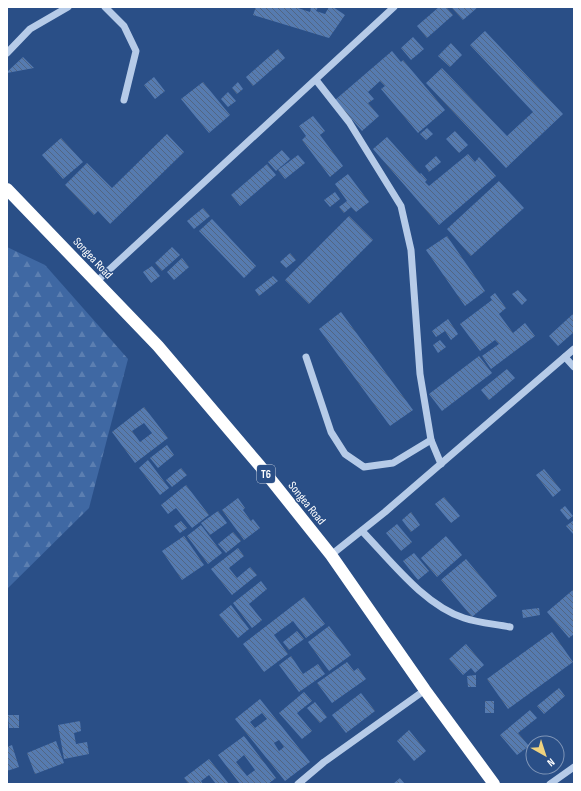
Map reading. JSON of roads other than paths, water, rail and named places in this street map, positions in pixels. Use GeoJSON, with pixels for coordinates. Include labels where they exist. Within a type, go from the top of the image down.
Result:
{"type":"FeatureCollection","features":[{"type":"Feature","properties":{"kind":"highway","name":"Songea Road"},"geometry":{"type":"LineString","coordinates":[[7,189],[158,346],[260,466],[331,555],[425,690],[494,784]]}},
{"type":"Feature","properties":{"kind":"street"},"geometry":{"type":"LineString","coordinates":[[7,54],[30,29],[68,7]]}},
{"type":"Feature","properties":{"kind":"street"},"geometry":{"type":"LineString","coordinates":[[104,7],[124,26],[136,51],[124,100]]}},
{"type":"Feature","properties":{"kind":"street"},"geometry":{"type":"LineString","coordinates":[[96,282],[394,7]]}},
{"type":"Feature","properties":{"kind":"street"},"geometry":{"type":"LineString","coordinates":[[316,80],[349,122],[401,206],[411,250],[420,374],[431,440],[441,464]]}},
{"type":"Feature","properties":{"kind":"street"},"geometry":{"type":"LineString","coordinates":[[331,555],[362,531],[574,349]]}},
{"type":"Feature","properties":{"kind":"street"},"geometry":{"type":"LineString","coordinates":[[306,357],[331,432],[345,454],[364,467],[393,463],[431,440]]}},
{"type":"Feature","properties":{"kind":"street"},"geometry":{"type":"LineString","coordinates":[[565,357],[574,367]]}},
{"type":"Feature","properties":{"kind":"street"},"geometry":{"type":"LineString","coordinates":[[362,531],[424,595],[447,611],[465,618],[510,627]]}},
{"type":"Feature","properties":{"kind":"street"},"geometry":{"type":"LineString","coordinates":[[298,784],[324,762],[425,690]]}},
{"type":"Feature","properties":{"kind":"street"},"geometry":{"type":"LineString","coordinates":[[550,784],[574,767]]}}]}
